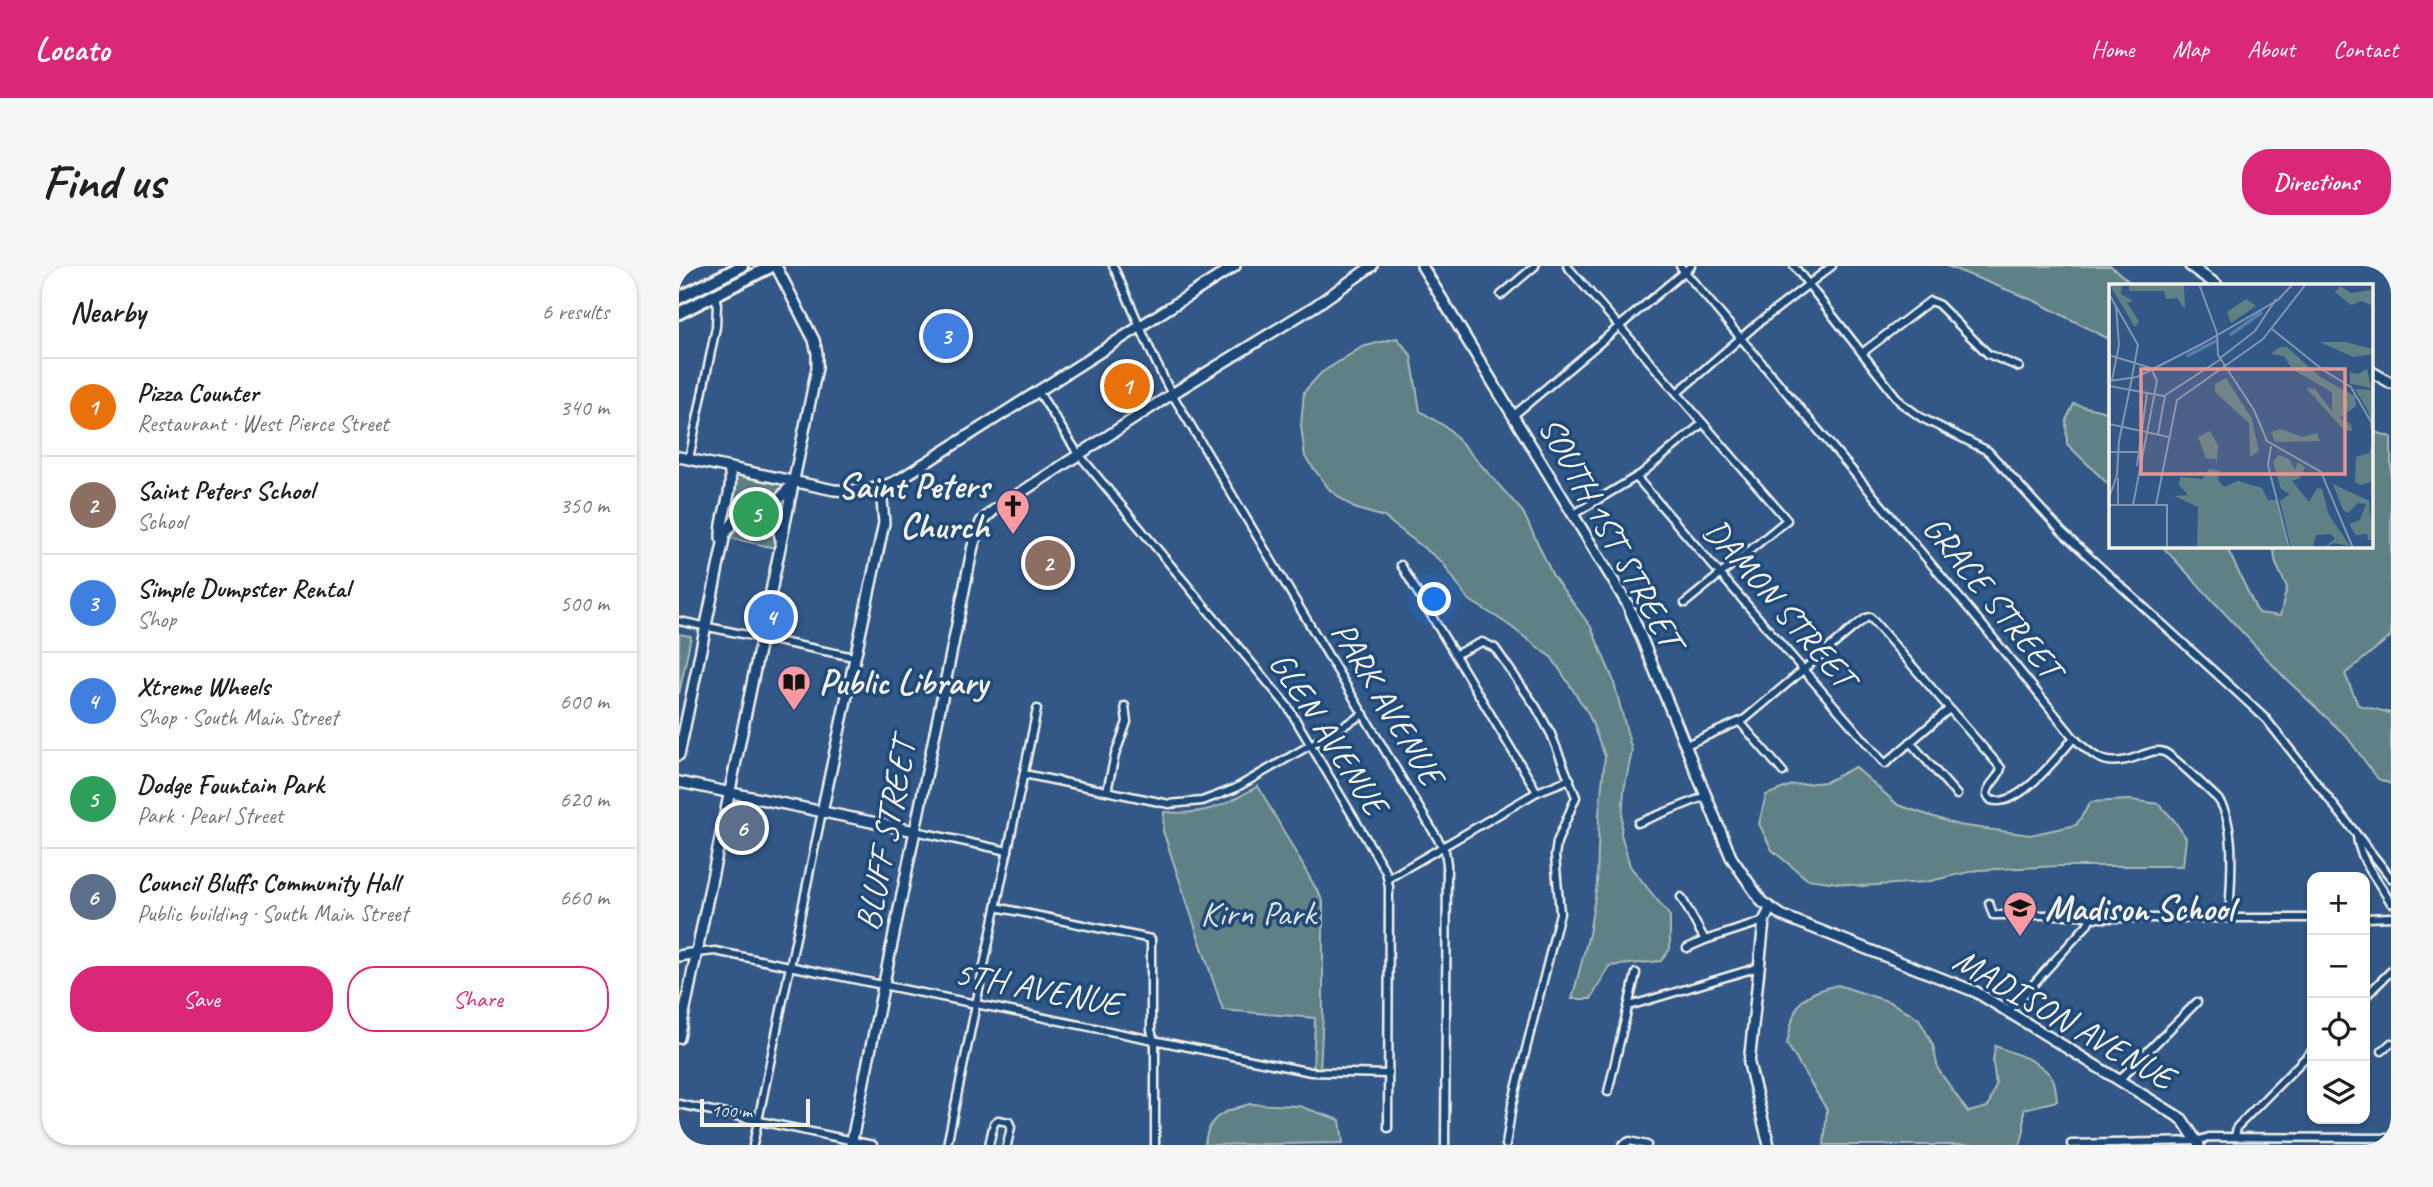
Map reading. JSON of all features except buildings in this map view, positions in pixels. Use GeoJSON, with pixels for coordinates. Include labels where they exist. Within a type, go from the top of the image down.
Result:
{"type":"FeatureCollection","features":[{"type":"Feature","properties":{"kind":"main road"},"geometry":{"type":"LineString","coordinates":[[679,298],[742,266]]}},
{"type":"Feature","properties":{"kind":"main road"},"geometry":{"type":"LineString","coordinates":[[679,313],[774,266],[814,340],[817,353],[795,481],[679,1038]]}},
{"type":"Feature","properties":{"kind":"main road"},"geometry":{"type":"LineString","coordinates":[[684,458],[848,491],[881,488],[900,479],[1235,266]]}},
{"type":"Feature","properties":{"kind":"main road"},"geometry":{"type":"LineString","coordinates":[[1080,455],[1172,394],[1315,306],[1372,266]]}},
{"type":"Feature","properties":{"kind":"main road","name":"SOUTH 1ST STREET"},"geometry":{"type":"LineString","coordinates":[[1422,266],[1628,605],[1731,857],[1762,902],[1770,909]]}},
{"type":"Feature","properties":{"kind":"main road"},"geometry":{"type":"LineString","coordinates":[[2190,266],[2216,284]]}},
{"type":"Feature","properties":{"kind":"main road"},"geometry":{"type":"LineString","coordinates":[[2373,373],[2391,383]]}},
{"type":"Feature","properties":{"kind":"main road","name":"BLUFF STREET"},"geometry":{"type":"LineString","coordinates":[[851,1143],[975,536],[987,515],[1080,455]]}},
{"type":"Feature","properties":{"kind":"main road"},"geometry":{"type":"LineString","coordinates":[[721,549],[722,519],[732,486],[729,468]]}},
{"type":"Feature","properties":{"kind":"main road"},"geometry":{"type":"LineString","coordinates":[[679,755],[725,534],[732,521],[744,513],[774,506],[795,481]]}},
{"type":"Feature","properties":{"kind":"main road"},"geometry":{"type":"LineString","coordinates":[[822,812],[884,523],[881,488]]}},
{"type":"Feature","properties":{"kind":"main road"},"geometry":{"type":"LineString","coordinates":[[750,512],[765,515],[775,523],[781,545]]}},
{"type":"Feature","properties":{"kind":"main road"},"geometry":{"type":"LineString","coordinates":[[679,782],[915,831]]}},
{"type":"Feature","properties":{"kind":"main road"},"geometry":{"type":"LineString","coordinates":[[1769,1145],[1749,1065],[1764,921],[1770,909]]}},
{"type":"Feature","properties":{"kind":"main road","name":"MADISON AVENUE"},"geometry":{"type":"LineString","coordinates":[[1770,909],[1976,992],[2182,1119],[2198,1143]]}},
{"type":"Feature","properties":{"kind":"main road"},"geometry":{"type":"LineString","coordinates":[[1764,921],[1782,916]]}},
{"type":"Feature","properties":{"kind":"main road","name":"5TH AVENUE"},"geometry":{"type":"LineString","coordinates":[[679,956],[697,953]]}},
{"type":"Feature","properties":{"kind":"street","name":"PARK AVENUE"},"geometry":{"type":"LineString","coordinates":[[1113,266],[1147,347],[1172,394],[1443,847],[1447,864],[1445,1145]]}},
{"type":"Feature","properties":{"kind":"street"},"geometry":{"type":"LineString","coordinates":[[1501,295],[1535,266]]}},
{"type":"Feature","properties":{"kind":"street"},"geometry":{"type":"LineString","coordinates":[[1567,266],[1787,520],[1685,603]]}},
{"type":"Feature","properties":{"kind":"street"},"geometry":{"type":"LineString","coordinates":[[1794,266],[1910,411],[1976,443],[1996,458],[2062,531],[2266,719],[2391,878]]}},
{"type":"Feature","properties":{"kind":"street"},"geometry":{"type":"LineString","coordinates":[[1677,393],[1742,337],[1832,266]]}},
{"type":"Feature","properties":{"kind":"street"},"geometry":{"type":"LineString","coordinates":[[1514,415],[1685,268]]}},
{"type":"Feature","properties":{"kind":"street","name":"GRACE STREET"},"geometry":{"type":"LineString","coordinates":[[1685,268],[2074,738],[2096,758],[2111,763],[2125,762],[2153,751],[2166,753],[2218,799],[2228,816],[2229,824],[2229,918]]}},
{"type":"Feature","properties":{"kind":"street"},"geometry":{"type":"LineString","coordinates":[[684,458],[716,327],[715,295]]}},
{"type":"Feature","properties":{"kind":"street"},"geometry":{"type":"LineString","coordinates":[[1862,353],[1926,302],[1938,304],[1988,354],[2019,367]]}},
{"type":"Feature","properties":{"kind":"street","name":"GLEN AVENUE"},"geometry":{"type":"LineString","coordinates":[[1038,391],[1080,455],[1281,697],[1389,878]]}},
{"type":"Feature","properties":{"kind":"street"},"geometry":{"type":"LineString","coordinates":[[1574,514],[1636,477],[1703,423]]}},
{"type":"Feature","properties":{"kind":"street","name":"DAMON STREET"},"geometry":{"type":"LineString","coordinates":[[1636,477],[1885,764],[1910,742]]}},
{"type":"Feature","properties":{"kind":"street"},"geometry":{"type":"LineString","coordinates":[[1401,565],[1537,792]]}},
{"type":"Feature","properties":{"kind":"street"},"geometry":{"type":"LineString","coordinates":[[1686,745],[1740,722],[1865,618],[1870,617],[2001,768],[1987,795],[1994,802],[2007,801],[2020,794],[2074,738]]}},
{"type":"Feature","properties":{"kind":"street"},"geometry":{"type":"LineString","coordinates":[[679,621],[854,657]]}},
{"type":"Feature","properties":{"kind":"street"},"geometry":{"type":"LineString","coordinates":[[1456,654],[1482,642],[1495,648],[1536,707],[1551,734],[1576,797],[1560,834],[1555,856],[1560,913],[1508,1122],[1506,1145]]}},
{"type":"Feature","properties":{"kind":"street"},"geometry":{"type":"LineString","coordinates":[[1107,791],[1115,755],[1128,722],[1128,710],[1125,706]]}},
{"type":"Feature","properties":{"kind":"street"},"geometry":{"type":"LineString","coordinates":[[947,1145],[1037,709]]}},
{"type":"Feature","properties":{"kind":"street"},"geometry":{"type":"LineString","coordinates":[[1949,709],[1910,742],[1957,795]]}},
{"type":"Feature","properties":{"kind":"street"},"geometry":{"type":"LineString","coordinates":[[1024,774],[1169,804],[1202,802],[1234,789],[1364,714]]}},
{"type":"Feature","properties":{"kind":"street"},"geometry":{"type":"LineString","coordinates":[[1740,722],[1783,772]]}},
{"type":"Feature","properties":{"kind":"street"},"geometry":{"type":"LineString","coordinates":[[1388,1128],[1389,878],[1537,792],[1570,779]]}},
{"type":"Feature","properties":{"kind":"street"},"geometry":{"type":"LineString","coordinates":[[1638,823],[1706,796]]}},
{"type":"Feature","properties":{"kind":"street"},"geometry":{"type":"LineString","coordinates":[[753,1145],[822,812]]}},
{"type":"Feature","properties":{"kind":"street"},"geometry":{"type":"LineString","coordinates":[[915,831],[1008,851]]}},
{"type":"Feature","properties":{"kind":"street"},"geometry":{"type":"LineString","coordinates":[[2356,835],[2358,848],[2391,903]]}},
{"type":"Feature","properties":{"kind":"street"},"geometry":{"type":"LineString","coordinates":[[1681,897],[1705,940]]}},
{"type":"Feature","properties":{"kind":"street"},"geometry":{"type":"LineString","coordinates":[[1989,903],[1993,915],[2307,918]]}},
{"type":"Feature","properties":{"kind":"street"},"geometry":{"type":"LineString","coordinates":[[996,907],[1151,939],[1155,1145]]}},
{"type":"Feature","properties":{"kind":"street"},"geometry":{"type":"LineString","coordinates":[[2009,1011],[2087,925],[2091,917]]}},
{"type":"Feature","properties":{"kind":"street"},"geometry":{"type":"LineString","coordinates":[[2370,918],[2391,917]]}},
{"type":"Feature","properties":{"kind":"street"},"geometry":{"type":"LineString","coordinates":[[1687,948],[1764,921]]}},
{"type":"Feature","properties":{"kind":"street","name":"5TH AVENUE"},"geometry":{"type":"LineString","coordinates":[[697,953],[715,951],[1311,1072],[1388,1074]]}},
{"type":"Feature","properties":{"kind":"street"},"geometry":{"type":"LineString","coordinates":[[1629,1006],[1759,967]]}},
{"type":"Feature","properties":{"kind":"street"},"geometry":{"type":"LineString","coordinates":[[2370,993],[2391,971]]}},
{"type":"Feature","properties":{"kind":"street"},"geometry":{"type":"LineString","coordinates":[[1608,1092],[1636,973]]}},
{"type":"Feature","properties":{"kind":"street"},"geometry":{"type":"LineString","coordinates":[[2120,1079],[2197,1002]]}},
{"type":"Feature","properties":{"kind":"street"},"geometry":{"type":"LineString","coordinates":[[2382,1051],[2391,1043]]}},
{"type":"Feature","properties":{"kind":"street"},"geometry":{"type":"LineString","coordinates":[[2235,1137],[2237,1127],[2307,1056]]}},
{"type":"Feature","properties":{"kind":"street"},"geometry":{"type":"LineString","coordinates":[[679,1104],[851,1143],[873,1145]]}},
{"type":"Feature","properties":{"kind":"street"},"geometry":{"type":"LineString","coordinates":[[989,1145],[993,1123],[998,1120],[1009,1122],[1011,1127],[1007,1145]]}},
{"type":"Feature","properties":{"kind":"street"},"geometry":{"type":"LineString","coordinates":[[2071,1144],[2198,1143],[2209,1137],[2370,1142],[2391,1138]]}},
{"type":"Feature","properties":{"kind":"street"},"geometry":{"type":"LineString","coordinates":[[1622,1145],[1630,1141],[1647,1145]]}},
{"type":"Feature","properties":{"kind":"green space"},"geometry":{"type":"Polygon","coordinates":[[[1947,266],[2111,266],[2132,284],[2109,284],[2109,339],[2035,301],[1947,266]]]}},
{"type":"Feature","properties":{"kind":"green space"},"geometry":{"type":"Polygon","coordinates":[[[1397,338],[1411,355],[1420,411],[1449,429],[1523,512],[1553,576],[1591,627],[1613,679],[1632,751],[1624,790],[1621,834],[1630,866],[1670,916],[1670,949],[1661,961],[1609,966],[1591,999],[1572,999],[1589,934],[1597,884],[1599,814],[1605,756],[1588,713],[1552,658],[1506,623],[1468,599],[1442,562],[1384,517],[1354,508],[1330,490],[1305,457],[1301,426],[1304,392],[1321,373],[1362,347],[1397,338]]]}},
{"type":"Feature","properties":{"kind":"green space"},"geometry":{"type":"Polygon","coordinates":[[[2074,404],[2109,413],[2109,485],[2067,444],[2066,420],[2074,404]]]}},
{"type":"Feature","properties":{"kind":"green space"},"geometry":{"type":"Polygon","coordinates":[[[2373,431],[2391,437],[2391,636],[2345,674],[2358,705],[2391,713],[2391,784],[2378,779],[2347,737],[2285,678],[2164,548],[2227,548],[2258,613],[2280,616],[2287,587],[2276,564],[2273,548],[2373,548],[2373,431]]]}},
{"type":"Feature","properties":{"kind":"green space"},"geometry":{"type":"Polygon","coordinates":[[[729,468],[795,481],[780,549],[721,536],[729,468]]]}},
{"type":"Feature","properties":{"kind":"green space"},"geometry":{"type":"Polygon","coordinates":[[[679,634],[691,636],[679,694],[679,634]]]}},
{"type":"Feature","properties":{"kind":"green space"},"geometry":{"type":"Polygon","coordinates":[[[1855,767],[1898,805],[1958,825],[2030,835],[2076,825],[2091,802],[2130,800],[2159,804],[2186,838],[2183,866],[2060,866],[1978,870],[1926,882],[1862,886],[1807,879],[1772,850],[1759,824],[1766,795],[1792,785],[1826,782],[1855,767]]]}},
{"type":"Feature","properties":{"kind":"green space","name":"Kirn Park"},"geometry":{"type":"Polygon","coordinates":[[[1258,786],[1323,901],[1320,1072],[1313,1072],[1315,1018],[1223,1010],[1163,831],[1164,812],[1191,812],[1213,808],[1258,786]]]}},
{"type":"Feature","properties":{"kind":"green space"},"geometry":{"type":"Polygon","coordinates":[[[1838,985],[1890,1002],[1919,1019],[1933,1045],[1938,1069],[1968,1112],[1988,1107],[1996,1085],[1993,1062],[1995,1046],[2042,1067],[2053,1079],[2057,1101],[2024,1109],[2024,1131],[2020,1145],[1824,1145],[1827,1110],[1787,1044],[1792,1020],[1800,1004],[1813,993],[1838,985]]]}},
{"type":"Feature","properties":{"kind":"green space"},"geometry":{"type":"Polygon","coordinates":[[[1250,1104],[1299,1106],[1340,1120],[1343,1143],[1205,1145],[1209,1127],[1219,1116],[1250,1104]]]}},
{"type":"Feature","properties":{"kind":"place","name":"Simple Dumpster Rental"},"geometry":{"type":"Point","coordinates":[946,336]}},
{"type":"Feature","properties":{"kind":"place","name":"Pizza Counter"},"geometry":{"type":"Point","coordinates":[1127,386]}},
{"type":"Feature","properties":{"kind":"place","name":"Dodge Fountain Park"},"geometry":{"type":"Point","coordinates":[756,514]}},
{"type":"Feature","properties":{"kind":"place","name":"Saint Peters Church"},"geometry":{"type":"Point","coordinates":[1013,536]}},
{"type":"Feature","properties":{"kind":"place","name":"Saint Peters School"},"geometry":{"type":"Point","coordinates":[1048,563]}},
{"type":"Feature","properties":{"kind":"place","name":"Xtreme Wheels"},"geometry":{"type":"Point","coordinates":[771,617]}},
{"type":"Feature","properties":{"kind":"place","name":"Public Library"},"geometry":{"type":"Point","coordinates":[794,712]}},
{"type":"Feature","properties":{"kind":"place","name":"Council Bluffs Community Hall"},"geometry":{"type":"Point","coordinates":[742,828]}},
{"type":"Feature","properties":{"kind":"place","name":"Madison School"},"geometry":{"type":"Point","coordinates":[2020,938]}}]}
